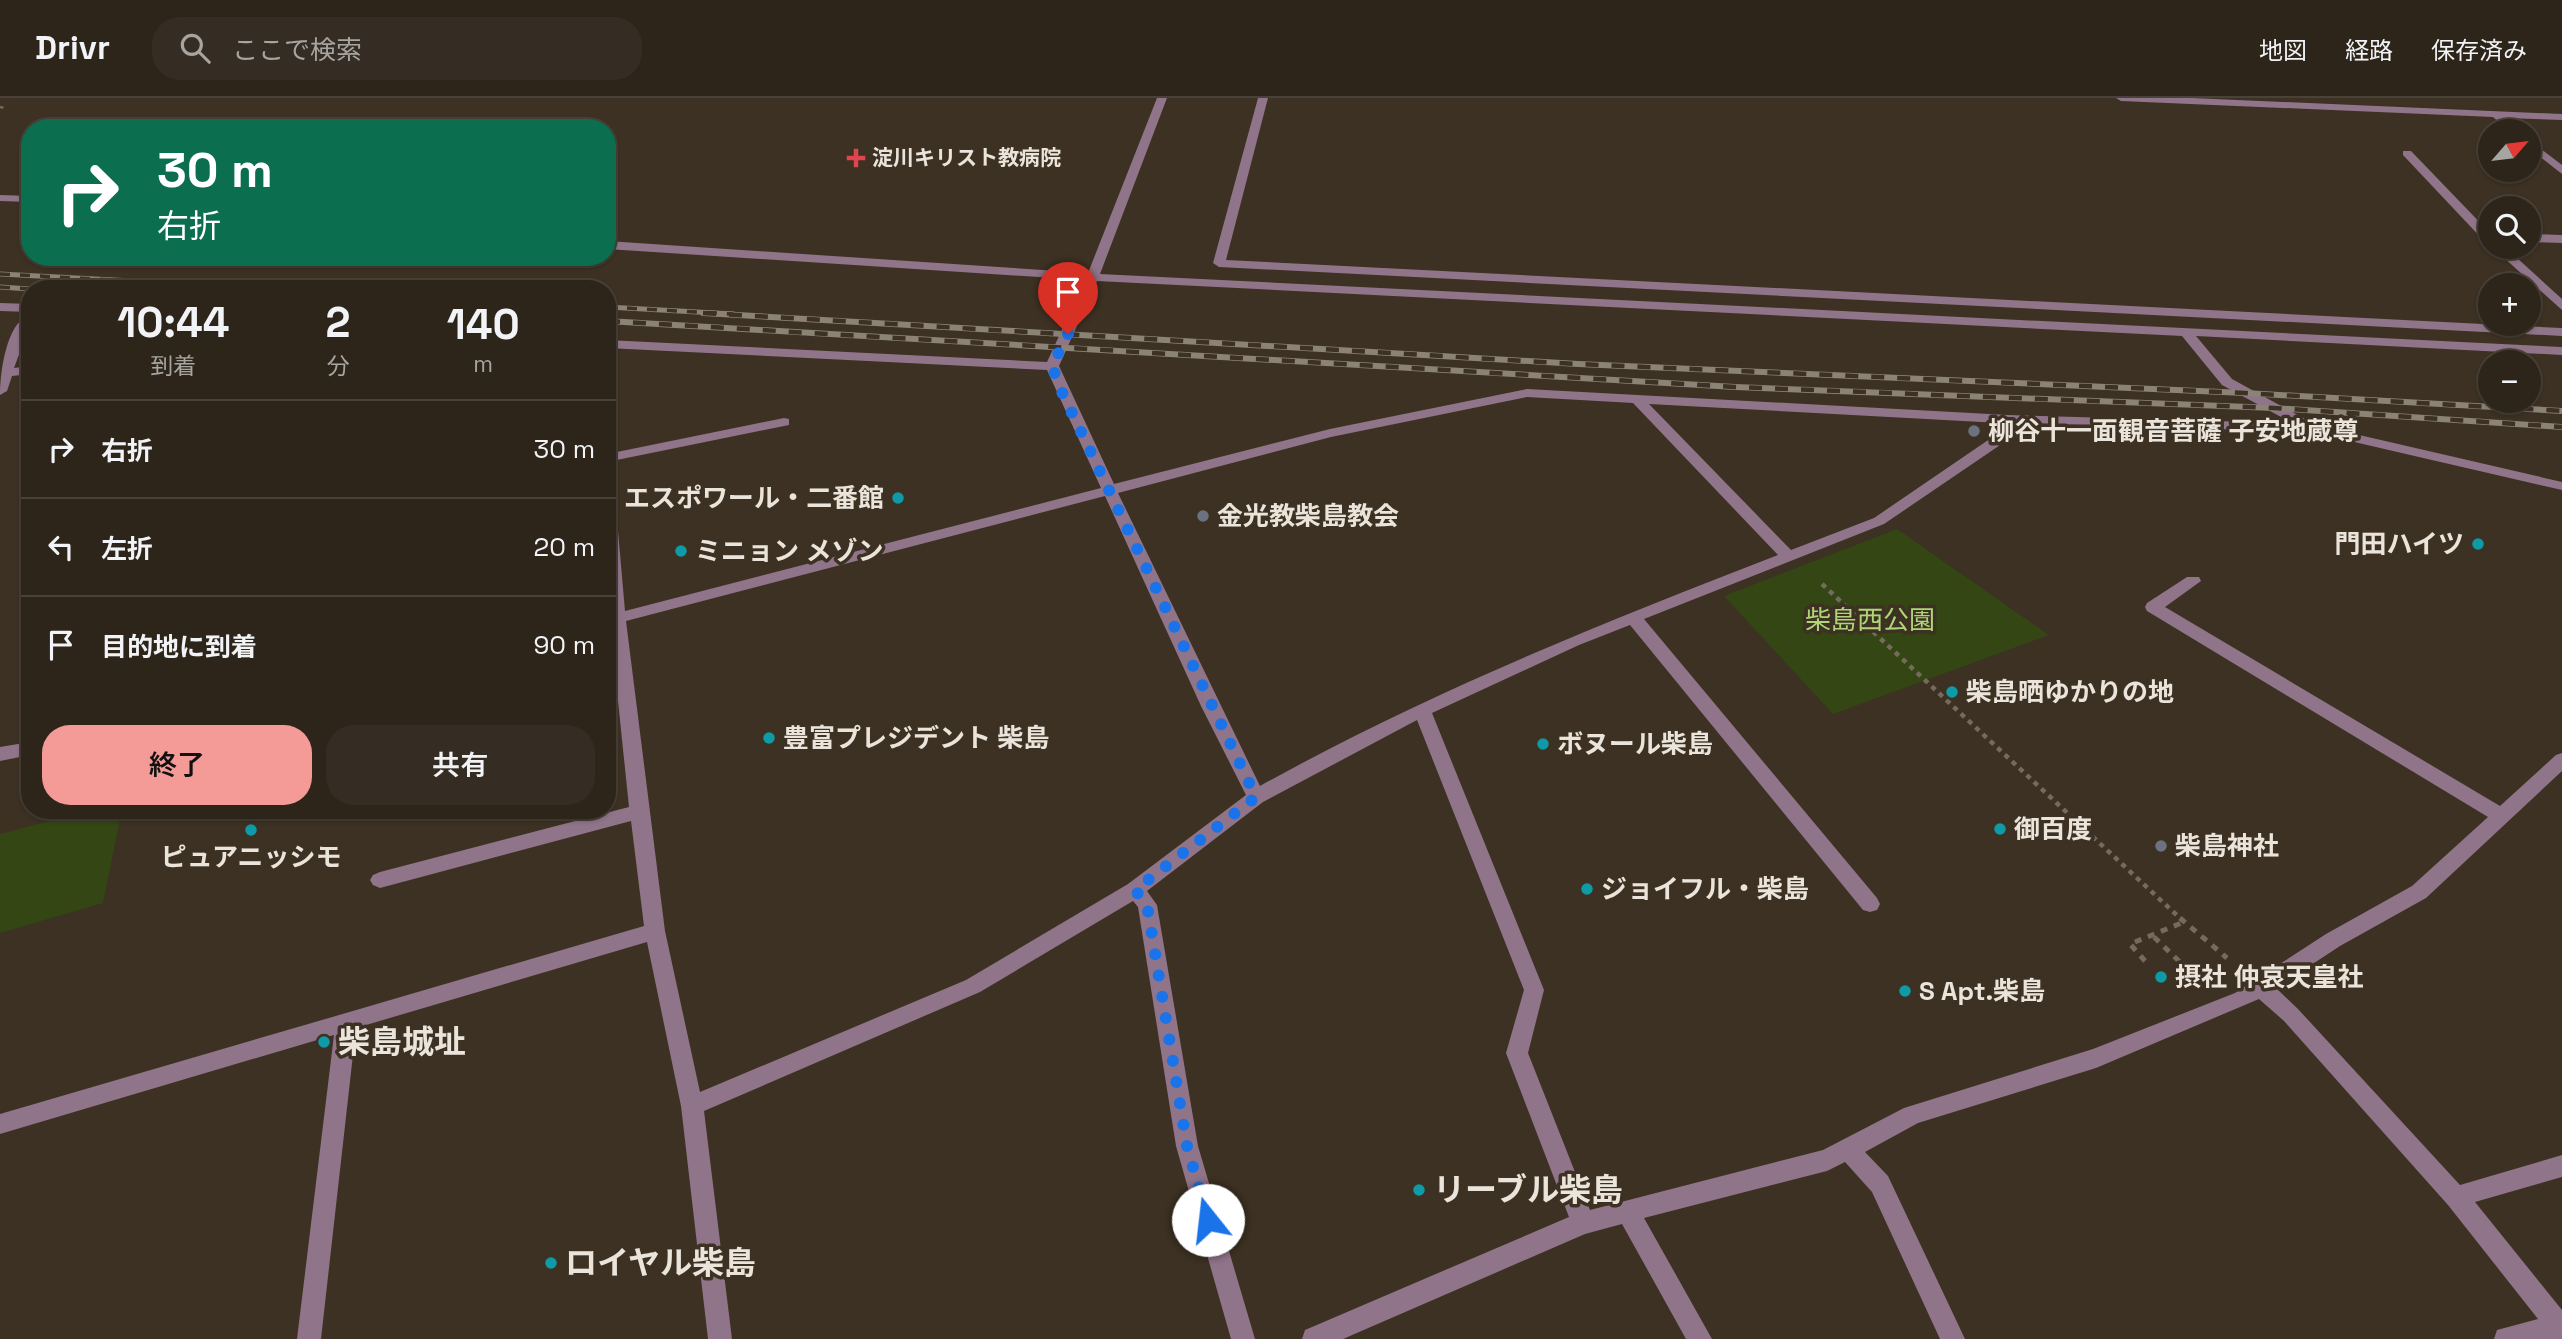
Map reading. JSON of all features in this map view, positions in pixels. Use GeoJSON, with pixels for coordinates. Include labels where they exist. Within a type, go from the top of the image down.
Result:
{"type":"FeatureCollection","features":[{"type":"Feature","properties":{"kind":"street"},"geometry":{"type":"LineString","coordinates":[[1162,98],[1093,277],[1052,366],[1210,706],[1256,797]]}},
{"type":"Feature","properties":{"kind":"street"},"geometry":{"type":"LineString","coordinates":[[1263,98],[1219,263],[2562,332]]}},
{"type":"Feature","properties":{"kind":"street"},"geometry":{"type":"LineString","coordinates":[[2121,98],[2562,117]]}},
{"type":"Feature","properties":{"kind":"street"},"geometry":{"type":"LineString","coordinates":[[2497,115],[2502,119]]}},
{"type":"Feature","properties":{"kind":"street"},"geometry":{"type":"LineString","coordinates":[[2407,153],[2478,226]]}},
{"type":"Feature","properties":{"kind":"street"},"geometry":{"type":"LineString","coordinates":[[2541,153],[2562,171]]}},
{"type":"Feature","properties":{"kind":"street"},"geometry":{"type":"LineString","coordinates":[[0,198],[21,199]]}},
{"type":"Feature","properties":{"kind":"street"},"geometry":{"type":"LineString","coordinates":[[2541,238],[2562,239]]}},
{"type":"Feature","properties":{"kind":"street"},"geometry":{"type":"LineString","coordinates":[[616,246],[1093,277],[2562,351]]}},
{"type":"Feature","properties":{"kind":"street"},"geometry":{"type":"LineString","coordinates":[[2511,259],[2562,306]]}},
{"type":"Feature","properties":{"kind":"street"},"geometry":{"type":"LineString","coordinates":[[0,307],[21,308]]}},
{"type":"Feature","properties":{"kind":"street"},"geometry":{"type":"LineString","coordinates":[[0,391],[3,373],[21,328]]}},
{"type":"Feature","properties":{"kind":"street"},"geometry":{"type":"LineString","coordinates":[[2187,334],[2227,382],[2311,428]]}},
{"type":"Feature","properties":{"kind":"street"},"geometry":{"type":"LineString","coordinates":[[616,344],[1052,366]]}},
{"type":"Feature","properties":{"kind":"street"},"geometry":{"type":"LineString","coordinates":[[3,373],[21,371]]}},
{"type":"Feature","properties":{"kind":"street"},"geometry":{"type":"LineString","coordinates":[[616,605],[1110,491],[1330,433],[1527,393],[2008,419],[2311,428],[2562,486]]}},
{"type":"Feature","properties":{"kind":"street"},"geometry":{"type":"LineString","coordinates":[[1635,397],[1789,557]]}},
{"type":"Feature","properties":{"kind":"street"},"geometry":{"type":"LineString","coordinates":[[692,1106],[973,986],[1135,890],[1256,797],[1422,710],[1633,617],[1879,521],[2004,436],[2008,419]]}},
{"type":"Feature","properties":{"kind":"street"},"geometry":{"type":"LineString","coordinates":[[616,456],[784,422]]}},
{"type":"Feature","properties":{"kind":"street"},"geometry":{"type":"LineString","coordinates":[[2193,581],[2153,607],[2503,817]]}},
{"type":"Feature","properties":{"kind":"street"},"geometry":{"type":"LineString","coordinates":[[1633,617],[1870,904]]}},
{"type":"Feature","properties":{"kind":"street"},"geometry":{"type":"LineString","coordinates":[[616,630],[655,931],[692,1106],[720,1339]]}},
{"type":"Feature","properties":{"kind":"street"},"geometry":{"type":"LineString","coordinates":[[1422,710],[1534,990],[1517,1053],[1583,1223]]}},
{"type":"Feature","properties":{"kind":"street"},"geometry":{"type":"LineString","coordinates":[[0,754],[21,750]]}},
{"type":"Feature","properties":{"kind":"street"},"geometry":{"type":"LineString","coordinates":[[1314,1339],[1583,1223],[1827,1160],[1912,1115],[2096,1058],[2242,999],[2333,940],[2420,892],[2562,760]]}},
{"type":"Feature","properties":{"kind":"street"},"geometry":{"type":"LineString","coordinates":[[616,818],[639,812]]}},
{"type":"Feature","properties":{"kind":"street"},"geometry":{"type":"LineString","coordinates":[[380,880],[612,819]]}},
{"type":"Feature","properties":{"kind":"street"},"geometry":{"type":"LineString","coordinates":[[1135,890],[1147,905],[1187,1146],[1243,1339]]}},
{"type":"Feature","properties":{"kind":"street"},"geometry":{"type":"LineString","coordinates":[[0,1124],[655,931]]}},
{"type":"Feature","properties":{"kind":"street"},"geometry":{"type":"LineString","coordinates":[[2260,988],[2291,1015],[2456,1197],[2561,1327],[2506,1339]]}},
{"type":"Feature","properties":{"kind":"street"},"geometry":{"type":"LineString","coordinates":[[309,1339],[346,1021]]}},
{"type":"Feature","properties":{"kind":"street"},"geometry":{"type":"LineString","coordinates":[[1847,1149],[1880,1184],[1953,1339]]}},
{"type":"Feature","properties":{"kind":"street"},"geometry":{"type":"LineString","coordinates":[[2456,1197],[2562,1166]]}},
{"type":"Feature","properties":{"kind":"street"},"geometry":{"type":"LineString","coordinates":[[1627,1211],[1700,1339]]}},
{"type":"Feature","properties":{"kind":"path"},"geometry":{"type":"LineString","coordinates":[[1789,557],[1811,573],[2184,922],[2260,988]]}},
{"type":"Feature","properties":{"kind":"path"},"geometry":{"type":"LineString","coordinates":[[2145,961],[2130,944],[2154,937],[2184,922]]}},
{"type":"Feature","properties":{"kind":"path"},"geometry":{"type":"LineString","coordinates":[[2154,937],[2182,964]]}},
{"type":"Feature","properties":{"kind":"green space","name":"柴島西公園"},"geometry":{"type":"Polygon","coordinates":[[[1897,529],[2049,635],[1833,714],[1724,596],[1897,529]]]}},
{"type":"Feature","properties":{"kind":"green space"},"geometry":{"type":"Polygon","coordinates":[[[58,819],[120,819],[103,903],[0,933],[0,834],[58,819]]]}},
{"type":"Feature","properties":{"kind":"railway"},"geometry":{"type":"LineString","coordinates":[[0,274],[113,280]]}},
{"type":"Feature","properties":{"kind":"railway"},"geometry":{"type":"LineString","coordinates":[[0,287],[21,288]]}},
{"type":"Feature","properties":{"kind":"railway"},"geometry":{"type":"LineString","coordinates":[[616,308],[733,314]]}},
{"type":"Feature","properties":{"kind":"railway"},"geometry":{"type":"LineString","coordinates":[[703,313],[1578,364],[2245,393],[2562,411]]}},
{"type":"Feature","properties":{"kind":"railway"},"geometry":{"type":"LineString","coordinates":[[616,322],[1735,387],[2274,408],[2562,427]]}},
{"type":"Feature","properties":{"kind":"place","name":"淀川キリスト教病院"},"geometry":{"type":"Point","coordinates":[856,158]}},
{"type":"Feature","properties":{"kind":"place","name":"柳谷十一面観音菩薩 子安地蔵尊"},"geometry":{"type":"Point","coordinates":[1974,431]}},
{"type":"Feature","properties":{"kind":"place","name":"エスポワール・二番館"},"geometry":{"type":"Point","coordinates":[898,498]}},
{"type":"Feature","properties":{"kind":"place","name":"金光教柴島教会"},"geometry":{"type":"Point","coordinates":[1203,516]}},
{"type":"Feature","properties":{"kind":"place","name":"門田ハイツ"},"geometry":{"type":"Point","coordinates":[2478,544]}},
{"type":"Feature","properties":{"kind":"place","name":"ミニョン メゾン"},"geometry":{"type":"Point","coordinates":[681,551]}},
{"type":"Feature","properties":{"kind":"place","name":"柴島晒ゆかりの地"},"geometry":{"type":"Point","coordinates":[1952,692]}},
{"type":"Feature","properties":{"kind":"place","name":"豊富プレジデント 柴島"},"geometry":{"type":"Point","coordinates":[769,738]}},
{"type":"Feature","properties":{"kind":"place","name":"ボヌール柴島"},"geometry":{"type":"Point","coordinates":[1543,744]}},
{"type":"Feature","properties":{"kind":"place","name":"御百度"},"geometry":{"type":"Point","coordinates":[2000,829]}},
{"type":"Feature","properties":{"kind":"place","name":"ピュアニッシモ"},"geometry":{"type":"Point","coordinates":[251,830]}},
{"type":"Feature","properties":{"kind":"place","name":"柴島神社"},"geometry":{"type":"Point","coordinates":[2161,846]}},
{"type":"Feature","properties":{"kind":"place","name":"ジョイフル・柴島"},"geometry":{"type":"Point","coordinates":[1587,889]}},
{"type":"Feature","properties":{"kind":"place","name":"摂社 仲哀天皇社"},"geometry":{"type":"Point","coordinates":[2161,977]}},
{"type":"Feature","properties":{"kind":"place","name":"S Apt.柴島"},"geometry":{"type":"Point","coordinates":[1905,991]}},
{"type":"Feature","properties":{"kind":"place","name":"柴島城址"},"geometry":{"type":"Point","coordinates":[324,1042]}},
{"type":"Feature","properties":{"kind":"place","name":"リーブル柴島"},"geometry":{"type":"Point","coordinates":[1419,1190]}},
{"type":"Feature","properties":{"kind":"place","name":"ロイヤル柴島"},"geometry":{"type":"Point","coordinates":[551,1263]}},
{"type":"Feature","properties":{"kind":"route"},"geometry":{"type":"LineString","coordinates":[[1068,334],[1052,366],[1060,388],[1210,706],[1256,797],[1135,890],[1147,905],[1187,1146],[1208,1220]]}}]}
